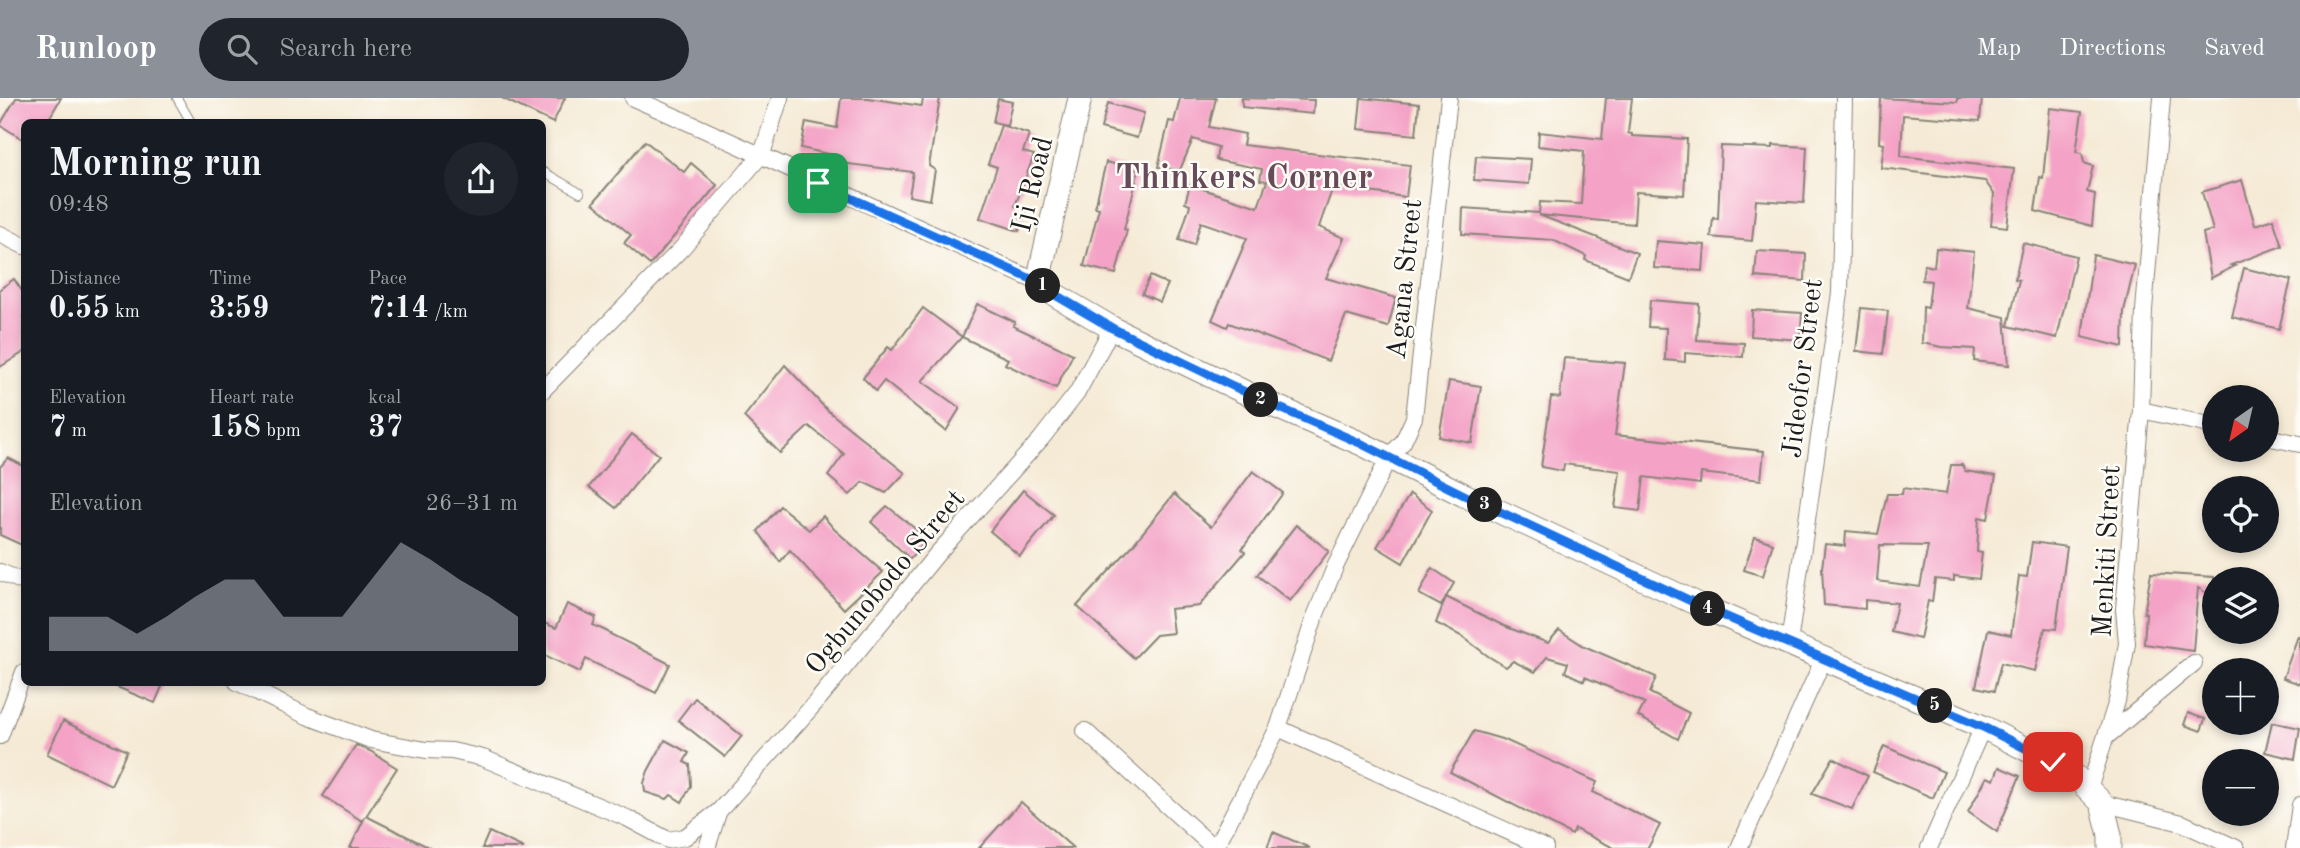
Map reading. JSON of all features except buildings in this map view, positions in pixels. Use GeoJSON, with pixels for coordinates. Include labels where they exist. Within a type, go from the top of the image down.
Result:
{"type":"FeatureCollection","features":[{"type":"Feature","properties":{"kind":"street"},"geometry":{"type":"LineString","coordinates":[[633,98],[762,154],[818,183],[1040,283],[1052,293],[1112,328],[1708,609],[1983,727],[2053,762],[2076,777],[2095,796],[2110,835],[2110,848]]}},
{"type":"Feature","properties":{"kind":"street"},"geometry":{"type":"LineString","coordinates":[[546,387],[682,248],[762,154],[780,98]]}},
{"type":"Feature","properties":{"kind":"street","name":"Iji Road"},"geometry":{"type":"LineString","coordinates":[[1040,283],[1080,98]]}},
{"type":"Feature","properties":{"kind":"street","name":"Agana Street"},"geometry":{"type":"LineString","coordinates":[[1389,457],[1403,442],[1415,418],[1449,98]]}},
{"type":"Feature","properties":{"kind":"street","name":"Jideofor Street"},"geometry":{"type":"LineString","coordinates":[[1789,643],[1840,293],[1844,98]]}},
{"type":"Feature","properties":{"kind":"street","name":"Menkiti Street"},"geometry":{"type":"LineString","coordinates":[[2095,796],[2127,643],[2124,609],[2141,410],[2144,310],[2162,98]]}},
{"type":"Feature","properties":{"kind":"street"},"geometry":{"type":"LineString","coordinates":[[0,234],[21,244]]}},
{"type":"Feature","properties":{"kind":"street","name":"Ogbunobodo Street"},"geometry":{"type":"LineString","coordinates":[[245,686],[307,716],[371,740],[483,758],[627,818],[668,840],[685,837],[719,811],[817,701],[937,554],[1041,439],[1077,393],[1112,328]]}},
{"type":"Feature","properties":{"kind":"street"},"geometry":{"type":"LineString","coordinates":[[2141,410],[2202,423]]}},
{"type":"Feature","properties":{"kind":"street"},"geometry":{"type":"LineString","coordinates":[[2279,440],[2300,444]]}},
{"type":"Feature","properties":{"kind":"street"},"geometry":{"type":"LineString","coordinates":[[1085,731],[1215,848],[1279,728],[1314,619],[1335,566],[1389,457]]}},
{"type":"Feature","properties":{"kind":"street"},"geometry":{"type":"LineString","coordinates":[[0,571],[21,581]]}},
{"type":"Feature","properties":{"kind":"street"},"geometry":{"type":"LineString","coordinates":[[1739,848],[1824,658]]}},
{"type":"Feature","properties":{"kind":"street"},"geometry":{"type":"LineString","coordinates":[[2106,737],[2194,663]]}},
{"type":"Feature","properties":{"kind":"street"},"geometry":{"type":"LineString","coordinates":[[0,736],[21,679]]}},
{"type":"Feature","properties":{"kind":"street"},"geometry":{"type":"LineString","coordinates":[[1929,848],[1983,727]]}},
{"type":"Feature","properties":{"kind":"street"},"geometry":{"type":"LineString","coordinates":[[1279,728],[1545,848]]}},
{"type":"Feature","properties":{"kind":"street"},"geometry":{"type":"LineString","coordinates":[[2095,796],[2182,823],[2236,848]]}},
{"type":"Feature","properties":{"kind":"street"},"geometry":{"type":"LineString","coordinates":[[2294,848],[2300,805]]}},
{"type":"Feature","properties":{"kind":"street"},"geometry":{"type":"LineString","coordinates":[[707,848],[719,811]]}},
{"type":"Feature","properties":{"kind":"lane"},"geometry":{"type":"LineString","coordinates":[[177,98],[189,119]]}},
{"type":"Feature","properties":{"kind":"lane"},"geometry":{"type":"LineString","coordinates":[[546,173],[580,193]]}},
{"type":"Feature","properties":{"kind":"district","name":"Thinkers Corner"},"geometry":{"type":"Point","coordinates":[1244,176]}},
{"type":"Feature","properties":{"kind":"route"},"geometry":{"type":"LineString","coordinates":[[818,183],[1040,283],[1052,293],[1112,328],[1264,401],[1362,444],[1536,529],[1708,609],[1983,727],[2053,762]]}}]}
